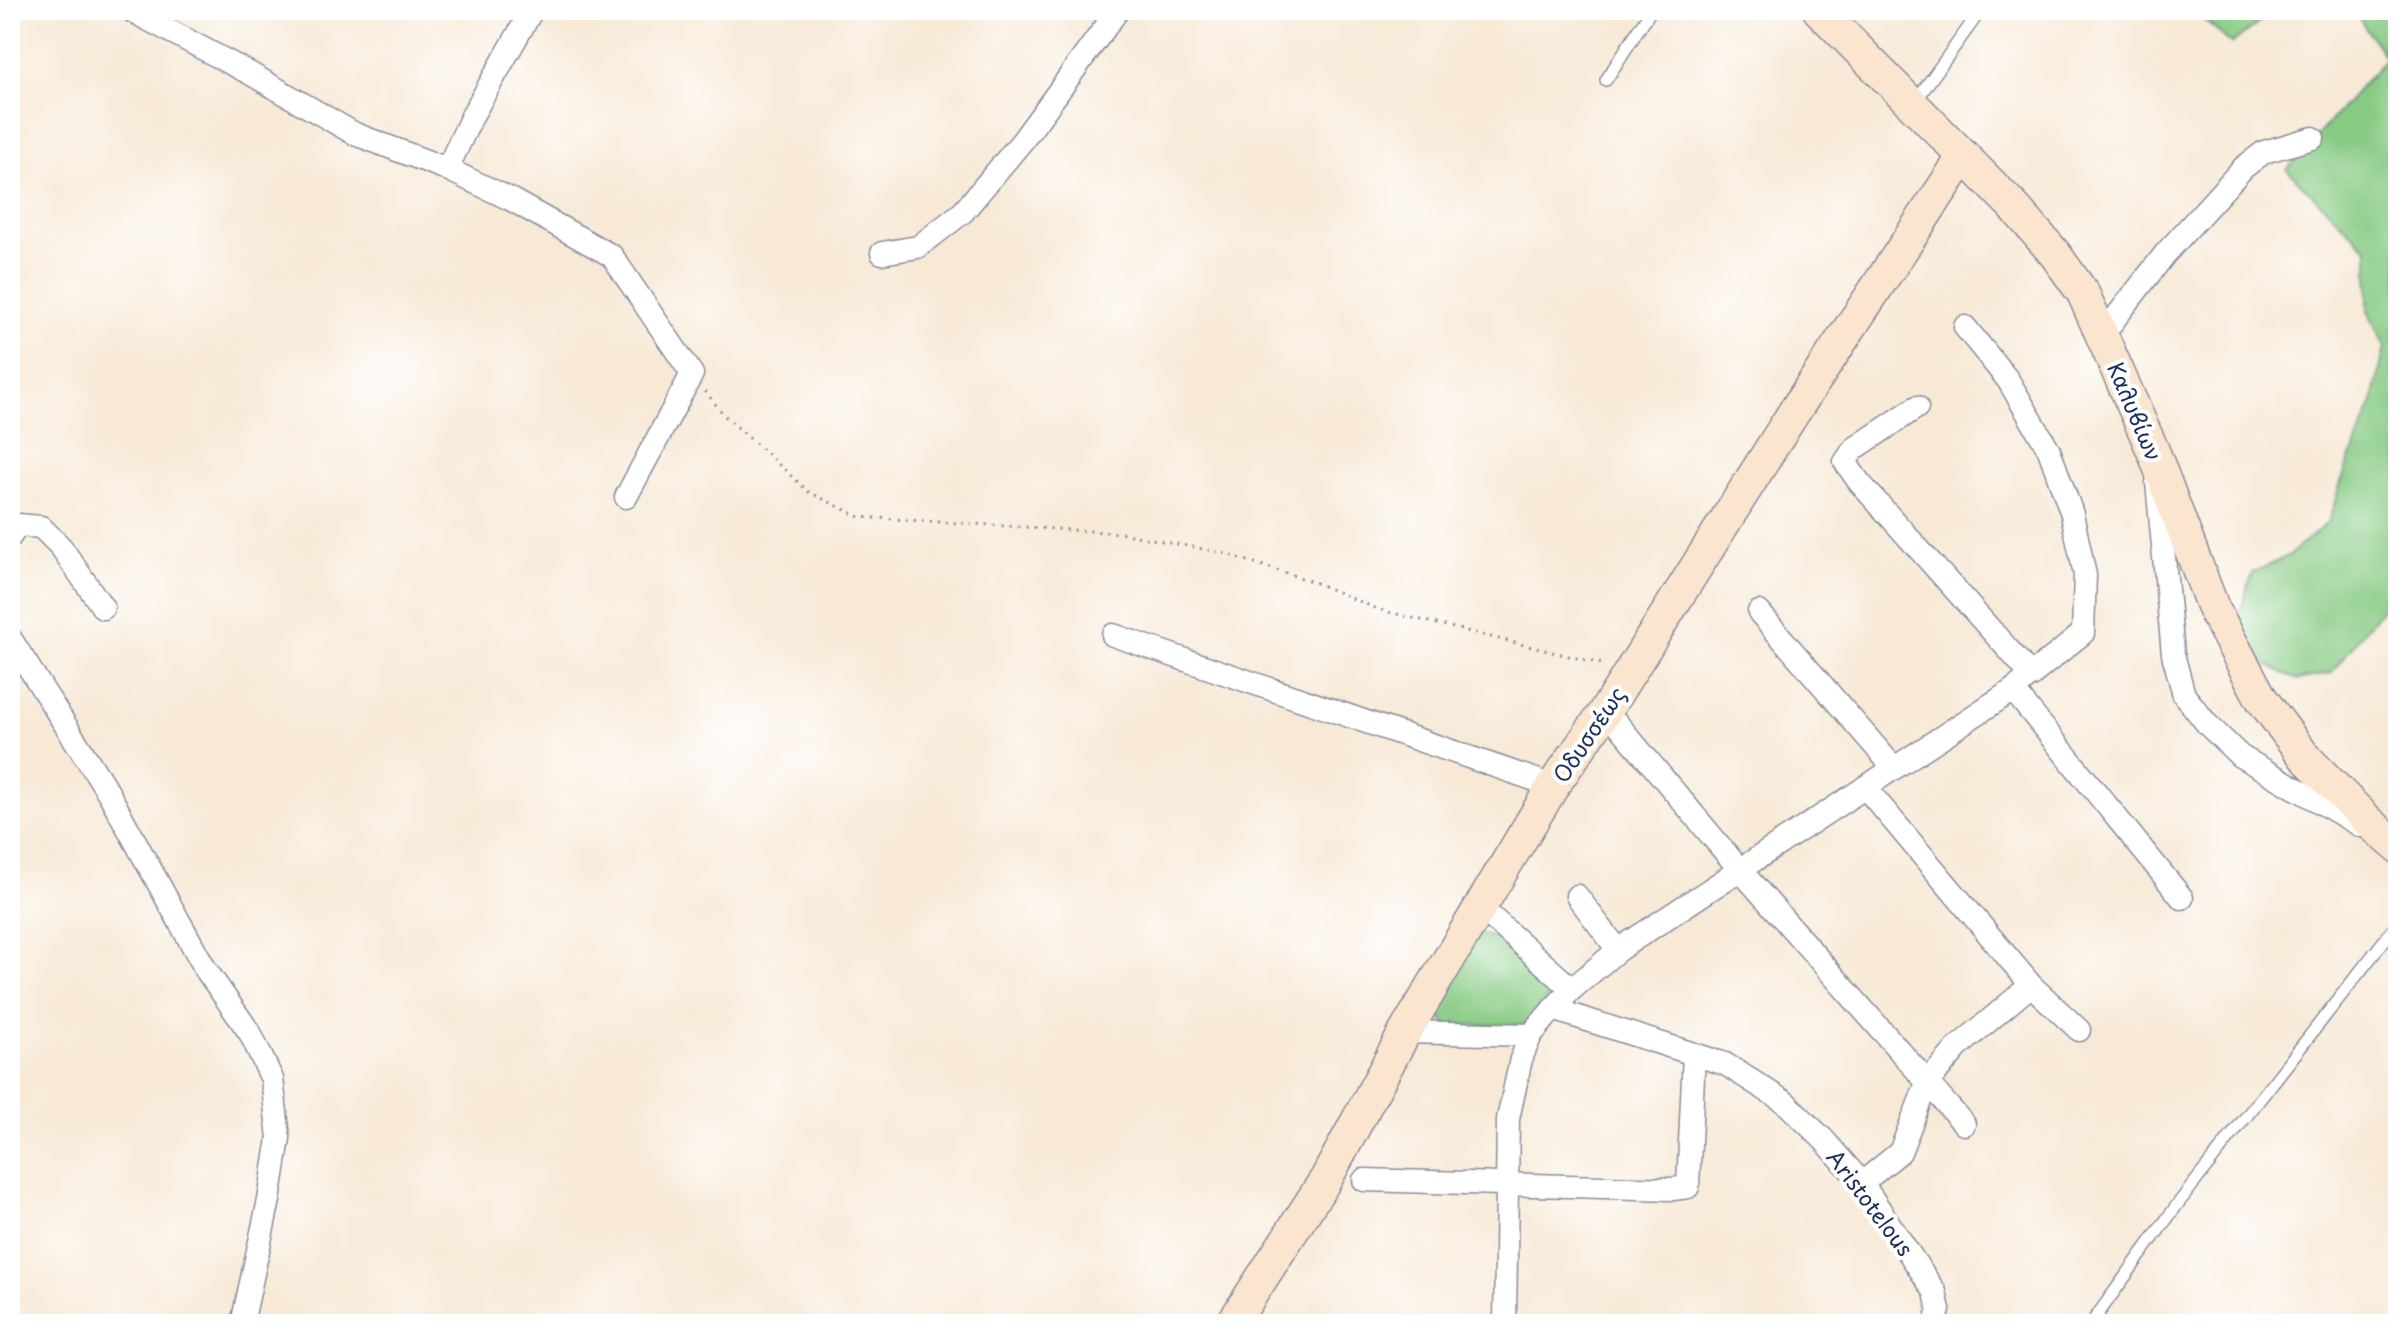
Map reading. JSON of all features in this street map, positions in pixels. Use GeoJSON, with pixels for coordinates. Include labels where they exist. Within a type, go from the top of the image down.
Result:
{"type":"FeatureCollection","features":[{"type":"Feature","properties":{"kind":"street"},"geometry":{"type":"LineString","coordinates":[[130,10],[355,134],[447,169],[510,199],[612,256],[692,374],[626,497]]}},
{"type":"Feature","properties":{"kind":"street"},"geometry":{"type":"LineString","coordinates":[[447,169],[473,114],[532,10]]}},
{"type":"Feature","properties":{"kind":"street"},"geometry":{"type":"LineString","coordinates":[[882,253],[918,247],[963,212],[1023,140],[1118,10]]}},
{"type":"Feature","properties":{"kind":"street","name":"Καλυβίων"},"geometry":{"type":"LineString","coordinates":[[1819,10],[1964,156],[2055,254],[2083,293],[2154,453],[2213,608],[2261,698],[2304,756],[2398,848]]}},
{"type":"Feature","properties":{"kind":"street"},"geometry":{"type":"LineString","coordinates":[[2103,334],[2165,254],[2243,168],[2264,152],[2313,138]]}},
{"type":"Feature","properties":{"kind":"street","name":"Οδυσσέως"},"geometry":{"type":"LineString","coordinates":[[1232,1324],[1326,1179],[1405,1032],[1553,786],[1606,710],[1802,399],[1964,156]]}},
{"type":"Feature","properties":{"kind":"street"},"geometry":{"type":"LineString","coordinates":[[1505,1324],[1508,1119],[1521,1059],[1531,1035],[1572,989],[1618,950],[2013,690],[2083,633],[2085,575],[2072,514],[2049,450],[2008,380],[1965,327]]}},
{"type":"Feature","properties":{"kind":"street"},"geometry":{"type":"LineString","coordinates":[[1917,407],[1854,449],[1845,462],[1859,482],[2032,676]]}},
{"type":"Feature","properties":{"kind":"street"},"geometry":{"type":"LineString","coordinates":[[2154,453],[2173,654],[2184,695],[2207,724],[2240,756],[2398,848]]}},
{"type":"Feature","properties":{"kind":"street"},"geometry":{"type":"LineString","coordinates":[[10,537],[18,525],[41,527],[61,547],[103,608]]}},
{"type":"Feature","properties":{"kind":"street"},"geometry":{"type":"LineString","coordinates":[[1759,612],[1893,767]]}},
{"type":"Feature","properties":{"kind":"street"},"geometry":{"type":"LineString","coordinates":[[1113,635],[1553,786]]}},
{"type":"Feature","properties":{"kind":"street"},"geometry":{"type":"LineString","coordinates":[[10,638],[108,792],[206,970],[250,1033],[272,1079],[279,1138],[242,1324]]}},
{"type":"Feature","properties":{"kind":"street"},"geometry":{"type":"LineString","coordinates":[[2013,690],[2182,898]]}},
{"type":"Feature","properties":{"kind":"street"},"geometry":{"type":"LineString","coordinates":[[1606,710],[1741,871],[1964,1124]]}},
{"type":"Feature","properties":{"kind":"street"},"geometry":{"type":"LineString","coordinates":[[1865,787],[2031,985],[2079,1030]]}},
{"type":"Feature","properties":{"kind":"street"},"geometry":{"type":"LineString","coordinates":[[1577,896],[1618,950]]}},
{"type":"Feature","properties":{"kind":"street"},"geometry":{"type":"LineString","coordinates":[[1480,907],[1572,989]]}},
{"type":"Feature","properties":{"kind":"street"},"geometry":{"type":"LineString","coordinates":[[1862,1183],[1900,1152],[1927,1083],[1958,1047],[2031,985]]}},
{"type":"Feature","properties":{"kind":"street","name":"Aristotelous"},"geometry":{"type":"LineString","coordinates":[[1553,1009],[1725,1064],[1785,1102],[1862,1183],[1935,1292],[1939,1310],[1935,1324]]}},
{"type":"Feature","properties":{"kind":"street"},"geometry":{"type":"LineString","coordinates":[[1405,1032],[1531,1035]]}},
{"type":"Feature","properties":{"kind":"street"},"geometry":{"type":"LineString","coordinates":[[1364,1180],[1508,1186],[1688,1187],[1694,1054]]}},
{"type":"Feature","properties":{"kind":"lane"},"geometry":{"type":"LineString","coordinates":[[1606,80],[1651,10]]}},
{"type":"Feature","properties":{"kind":"lane"},"geometry":{"type":"LineString","coordinates":[[1913,103],[1981,10]]}},
{"type":"Feature","properties":{"kind":"lane"},"geometry":{"type":"LineString","coordinates":[[2093,1321],[2177,1205],[2398,923]]}},
{"type":"Feature","properties":{"kind":"path"},"geometry":{"type":"LineString","coordinates":[[692,374],[724,415],[809,492],[860,517],[1121,533],[1162,539],[1223,553],[1296,576],[1380,610],[1629,671]]}},
{"type":"Feature","properties":{"kind":"green space"},"geometry":{"type":"Polygon","coordinates":[[[2204,10],[2275,10],[2232,44],[2206,22],[2204,10]]]}},
{"type":"Feature","properties":{"kind":"green space"},"geometry":{"type":"Polygon","coordinates":[[[2353,10],[2398,10],[2398,582],[2380,611],[2331,673],[2298,680],[2264,664],[2236,626],[2252,573],[2290,555],[2329,521],[2372,404],[2385,347],[2368,311],[2368,249],[2287,170],[2386,58],[2353,10]]]}},
{"type":"Feature","properties":{"kind":"green space"},"geometry":{"type":"Polygon","coordinates":[[[1476,934],[1502,938],[1552,994],[1523,1025],[1447,1025],[1430,1007],[1476,934]]]}}]}
